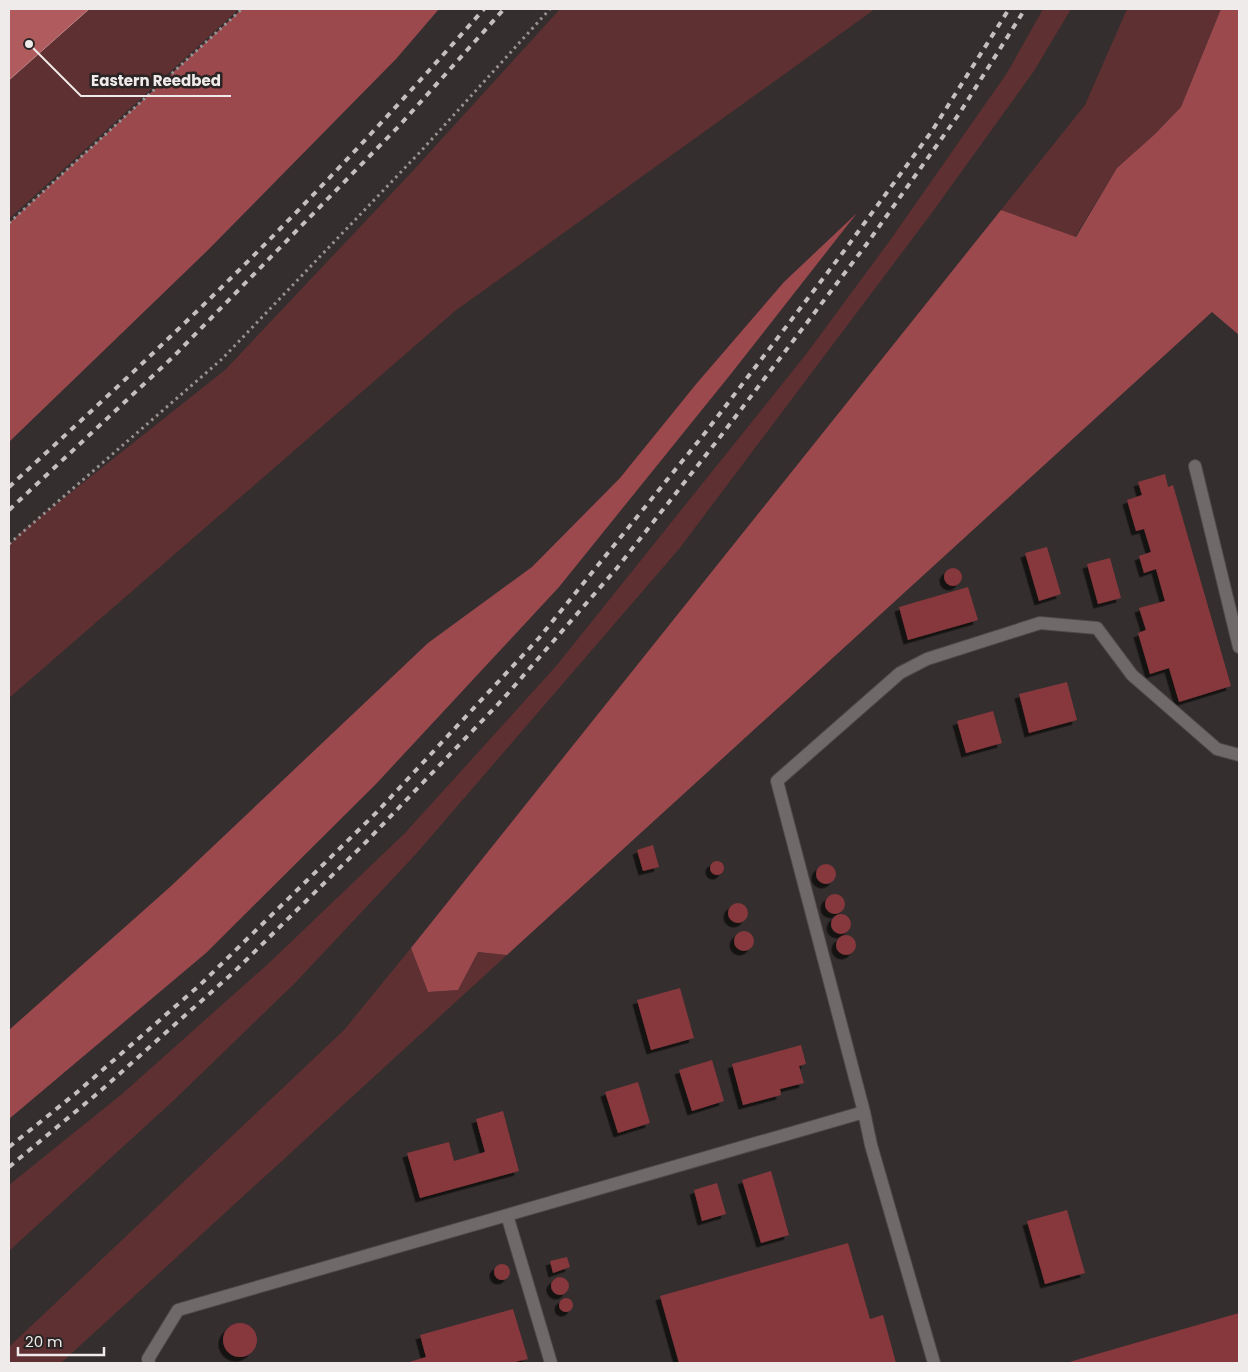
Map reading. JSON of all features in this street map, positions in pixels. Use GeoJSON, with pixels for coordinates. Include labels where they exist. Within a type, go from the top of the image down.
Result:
{"type":"FeatureCollection","features":[{"type":"Feature","properties":{"kind":"lane"},"geometry":{"type":"LineString","coordinates":[[1195,466],[1239,647]]}},
{"type":"Feature","properties":{"kind":"lane"},"geometry":{"type":"LineString","coordinates":[[934,1363],[871,1145],[777,781],[900,673],[927,659],[1040,623],[1097,628],[1132,675],[1217,749],[1239,755]]}},
{"type":"Feature","properties":{"kind":"lane"},"geometry":{"type":"LineString","coordinates":[[146,1362],[178,1310],[864,1112]]}},
{"type":"Feature","properties":{"kind":"lane"},"geometry":{"type":"LineString","coordinates":[[507,1215],[551,1363]]}},
{"type":"Feature","properties":{"kind":"path"},"geometry":{"type":"LineString","coordinates":[[9,223],[242,9]]}},
{"type":"Feature","properties":{"kind":"path"},"geometry":{"type":"LineString","coordinates":[[9,544],[222,359],[421,151],[550,9]]}},
{"type":"Feature","properties":{"kind":"shaded area"},"geometry":{"type":"Polygon","coordinates":[[[9,9],[89,9],[9,80],[9,9]]]}},
{"type":"Feature","properties":{"kind":"shaded area"},"geometry":{"type":"Polygon","coordinates":[[[89,9],[239,9],[9,219],[9,80],[89,9]]]}},
{"type":"Feature","properties":{"kind":"shaded area"},"geometry":{"type":"Polygon","coordinates":[[[242,9],[439,9],[396,59],[208,250],[9,442],[9,223],[242,9]]]}},
{"type":"Feature","properties":{"kind":"shaded area"},"geometry":{"type":"Polygon","coordinates":[[[560,9],[875,9],[455,311],[9,698],[9,545],[21,532],[225,370],[410,174],[560,9]]]}},
{"type":"Feature","properties":{"kind":"shaded area"},"geometry":{"type":"Polygon","coordinates":[[[1043,9],[1071,9],[1034,71],[931,214],[679,549],[416,854],[295,983],[173,1101],[9,1251],[9,1185],[122,1094],[269,963],[405,833],[557,665],[807,353],[891,239],[1007,73],[1043,9]]]}},
{"type":"Feature","properties":{"kind":"shaded area"},"geometry":{"type":"Polygon","coordinates":[[[1127,9],[1221,9],[1181,107],[1155,134],[1117,168],[1075,237],[1001,210],[1085,105],[1127,9]]]}},
{"type":"Feature","properties":{"kind":"shaded area"},"geometry":{"type":"Polygon","coordinates":[[[1221,9],[1239,9],[1239,335],[1212,312],[507,955],[478,952],[458,990],[428,992],[411,948],[1001,210],[1076,237],[1117,168],[1155,134],[1181,107],[1221,9]]]}},
{"type":"Feature","properties":{"kind":"shaded area"},"geometry":{"type":"Polygon","coordinates":[[[857,213],[730,375],[559,587],[376,784],[206,953],[9,1119],[9,1030],[170,887],[428,643],[532,567],[620,478],[697,383],[784,282],[857,213]]]}},
{"type":"Feature","properties":{"kind":"shaded area"},"geometry":{"type":"Polygon","coordinates":[[[411,948],[428,992],[458,990],[478,952],[507,955],[61,1363],[9,1363],[9,1347],[344,1030],[411,948]]]}},
{"type":"Feature","properties":{"kind":"building"},"geometry":{"type":"Polygon","coordinates":[[[1165,474],[1168,487],[1173,485],[1231,686],[1179,702],[1169,668],[1150,674],[1138,633],[1146,630],[1139,608],[1165,601],[1156,569],[1144,573],[1139,556],[1151,552],[1144,529],[1136,531],[1127,500],[1142,495],[1138,482],[1165,474]]]}},
{"type":"Feature","properties":{"kind":"building"},"geometry":{"type":"Polygon","coordinates":[[[1047,547],[1061,594],[1039,601],[1025,553],[1047,547]]]}},
{"type":"Feature","properties":{"kind":"building"},"geometry":{"type":"Polygon","coordinates":[[[1110,558],[1121,598],[1098,604],[1087,564],[1110,558]]]}},
{"type":"Feature","properties":{"kind":"building"},"geometry":{"type":"Polygon","coordinates":[[[953,568],[959,571],[962,577],[959,583],[953,586],[947,583],[944,577],[947,571],[953,568]]]}},
{"type":"Feature","properties":{"kind":"building"},"geometry":{"type":"Polygon","coordinates":[[[968,587],[978,620],[908,640],[899,607],[968,587]]]}},
{"type":"Feature","properties":{"kind":"building"},"geometry":{"type":"Polygon","coordinates":[[[1067,682],[1077,720],[1029,733],[1019,694],[1067,682]]]}},
{"type":"Feature","properties":{"kind":"building"},"geometry":{"type":"Polygon","coordinates":[[[993,711],[1002,743],[966,753],[957,721],[993,711]]]}},
{"type":"Feature","properties":{"kind":"building"},"geometry":{"type":"Polygon","coordinates":[[[653,845],[659,867],[643,871],[637,850],[653,845]]]}},
{"type":"Feature","properties":{"kind":"building"},"geometry":{"type":"Polygon","coordinates":[[[714,861],[720,861],[724,868],[720,875],[714,875],[710,871],[710,865],[714,861]]]}},
{"type":"Feature","properties":{"kind":"building"},"geometry":{"type":"Polygon","coordinates":[[[826,864],[833,867],[836,874],[833,881],[826,884],[819,881],[816,874],[819,867],[826,864]]]}},
{"type":"Feature","properties":{"kind":"building"},"geometry":{"type":"Polygon","coordinates":[[[835,894],[842,897],[845,904],[842,911],[835,914],[828,911],[825,904],[828,897],[835,894]]]}},
{"type":"Feature","properties":{"kind":"building"},"geometry":{"type":"Polygon","coordinates":[[[738,903],[745,906],[748,913],[745,920],[738,923],[731,920],[728,913],[731,906],[738,903]]]}},
{"type":"Feature","properties":{"kind":"building"},"geometry":{"type":"Polygon","coordinates":[[[841,914],[848,917],[851,924],[848,931],[841,934],[834,931],[831,924],[834,917],[841,914]]]}},
{"type":"Feature","properties":{"kind":"building"},"geometry":{"type":"Polygon","coordinates":[[[744,931],[751,934],[754,941],[751,948],[744,951],[737,948],[734,941],[737,934],[744,931]]]}},
{"type":"Feature","properties":{"kind":"building"},"geometry":{"type":"Polygon","coordinates":[[[846,935],[853,938],[856,945],[853,952],[846,955],[839,952],[836,945],[839,938],[846,935]]]}},
{"type":"Feature","properties":{"kind":"building"},"geometry":{"type":"Polygon","coordinates":[[[680,988],[694,1038],[651,1050],[637,1000],[680,988]]]}},
{"type":"Feature","properties":{"kind":"building"},"geometry":{"type":"Polygon","coordinates":[[[801,1045],[806,1064],[799,1066],[804,1083],[780,1089],[781,1095],[743,1105],[732,1064],[801,1045]]]}},
{"type":"Feature","properties":{"kind":"building"},"geometry":{"type":"Polygon","coordinates":[[[712,1060],[724,1101],[692,1111],[679,1070],[712,1060]]]}},
{"type":"Feature","properties":{"kind":"building"},"geometry":{"type":"Polygon","coordinates":[[[638,1082],[650,1123],[618,1133],[605,1092],[638,1082]]]}},
{"type":"Feature","properties":{"kind":"building"},"geometry":{"type":"Polygon","coordinates":[[[503,1111],[519,1171],[420,1198],[407,1153],[449,1142],[454,1161],[485,1152],[476,1119],[503,1111]]]}},
{"type":"Feature","properties":{"kind":"building"},"geometry":{"type":"Polygon","coordinates":[[[771,1171],[789,1235],[761,1243],[742,1180],[771,1171]]]}},
{"type":"Feature","properties":{"kind":"building"},"geometry":{"type":"Polygon","coordinates":[[[717,1183],[726,1214],[702,1221],[694,1190],[717,1183]]]}},
{"type":"Feature","properties":{"kind":"building"},"geometry":{"type":"Polygon","coordinates":[[[1067,1210],[1085,1273],[1045,1284],[1027,1221],[1067,1210]]]}},
{"type":"Feature","properties":{"kind":"building"},"geometry":{"type":"Polygon","coordinates":[[[848,1243],[870,1319],[883,1315],[896,1363],[679,1363],[660,1296],[848,1243]]]}},
{"type":"Feature","properties":{"kind":"building"},"geometry":{"type":"Polygon","coordinates":[[[567,1257],[570,1267],[553,1273],[550,1261],[567,1257]]]}},
{"type":"Feature","properties":{"kind":"building"},"geometry":{"type":"Polygon","coordinates":[[[499,1264],[505,1264],[510,1269],[508,1278],[499,1280],[494,1275],[494,1269],[499,1264]]]}},
{"type":"Feature","properties":{"kind":"building"},"geometry":{"type":"Polygon","coordinates":[[[556,1277],[564,1277],[569,1282],[567,1293],[556,1295],[551,1290],[551,1282],[556,1277]]]}},
{"type":"Feature","properties":{"kind":"building"},"geometry":{"type":"Polygon","coordinates":[[[563,1298],[569,1298],[573,1305],[569,1312],[563,1312],[559,1308],[559,1302],[563,1298]]]}},
{"type":"Feature","properties":{"kind":"building"},"geometry":{"type":"Polygon","coordinates":[[[513,1309],[528,1359],[511,1363],[406,1363],[426,1357],[420,1335],[513,1309]]]}},
{"type":"Feature","properties":{"kind":"building"},"geometry":{"type":"Polygon","coordinates":[[[1239,1313],[1239,1362],[1066,1363],[1239,1313]]]}},
{"type":"Feature","properties":{"kind":"building"},"geometry":{"type":"Polygon","coordinates":[[[240,1323],[252,1328],[257,1340],[252,1352],[240,1357],[228,1352],[223,1340],[228,1328],[240,1323]]]}},
{"type":"Feature","properties":{"kind":"railway"},"geometry":{"type":"LineString","coordinates":[[9,487],[212,297],[292,217],[370,135],[484,9]]}},
{"type":"Feature","properties":{"kind":"railway"},"geometry":{"type":"LineString","coordinates":[[9,510],[173,357],[399,126],[504,9]]}},
{"type":"Feature","properties":{"kind":"railway"},"geometry":{"type":"LineString","coordinates":[[9,1147],[75,1094],[201,984],[377,812],[539,638],[705,433],[844,251],[932,131],[1009,9]]}},
{"type":"Feature","properties":{"kind":"railway"},"geometry":{"type":"LineString","coordinates":[[9,1167],[98,1093],[235,971],[366,842],[503,699],[617,568],[717,441],[866,245],[959,114],[1025,9]]}},
{"type":"Feature","properties":{"kind":"place","name":"Eastern Reedbed"},"geometry":{"type":"Point","coordinates":[29,44]}}]}
